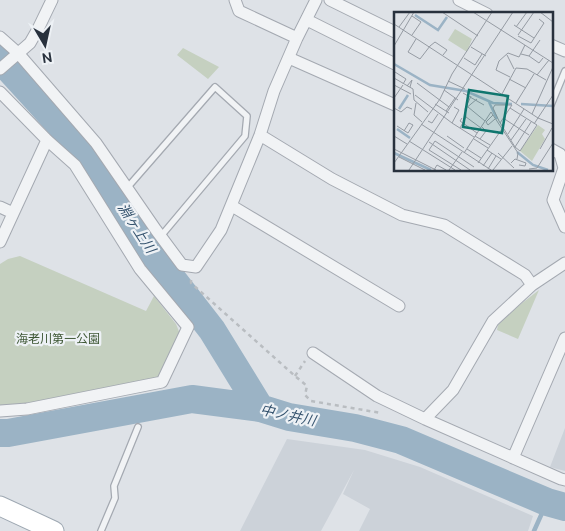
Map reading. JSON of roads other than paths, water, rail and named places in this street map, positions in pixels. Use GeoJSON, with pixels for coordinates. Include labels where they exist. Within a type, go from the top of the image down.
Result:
{"type":"FeatureCollection","features":[{"type":"Feature","properties":{"kind":"main road"},"geometry":{"type":"LineString","coordinates":[[0,506],[54,531]]}},
{"type":"Feature","properties":{"kind":"street"},"geometry":{"type":"LineString","coordinates":[[0,69],[30,43],[52,0]]}},
{"type":"Feature","properties":{"kind":"street"},"geometry":{"type":"LineString","coordinates":[[235,0],[239,12],[298,38]]}},
{"type":"Feature","properties":{"kind":"street"},"geometry":{"type":"LineString","coordinates":[[0,37],[96,143],[182,265],[196,267],[221,230],[232,206],[260,135],[274,91],[316,0]]}},
{"type":"Feature","properties":{"kind":"street"},"geometry":{"type":"LineString","coordinates":[[330,0],[394,32]]}},
{"type":"Feature","properties":{"kind":"street"},"geometry":{"type":"LineString","coordinates":[[458,0],[483,12]]}},
{"type":"Feature","properties":{"kind":"street"},"geometry":{"type":"LineString","coordinates":[[307,20],[394,64]]}},
{"type":"Feature","properties":{"kind":"street"},"geometry":{"type":"LineString","coordinates":[[552,44],[565,51]]}},
{"type":"Feature","properties":{"kind":"street"},"geometry":{"type":"LineString","coordinates":[[289,58],[394,106]]}},
{"type":"Feature","properties":{"kind":"street"},"geometry":{"type":"LineString","coordinates":[[0,92],[47,140],[75,165],[140,269],[188,327],[162,382],[27,409],[0,411]]}},
{"type":"Feature","properties":{"kind":"street"},"geometry":{"type":"LineString","coordinates":[[260,135],[332,179],[402,215],[444,225],[525,275],[532,285]]}},
{"type":"Feature","properties":{"kind":"street"},"geometry":{"type":"LineString","coordinates":[[0,242],[47,140]]}},
{"type":"Feature","properties":{"kind":"street"},"geometry":{"type":"LineString","coordinates":[[552,150],[560,154],[564,168],[553,200],[565,227]]}},
{"type":"Feature","properties":{"kind":"street"},"geometry":{"type":"LineString","coordinates":[[232,206],[400,306]]}},
{"type":"Feature","properties":{"kind":"street"},"geometry":{"type":"LineString","coordinates":[[0,207],[13,213]]}},
{"type":"Feature","properties":{"kind":"street"},"geometry":{"type":"LineString","coordinates":[[425,419],[453,390],[493,321],[532,285],[565,263]]}},
{"type":"Feature","properties":{"kind":"street"},"geometry":{"type":"LineString","coordinates":[[513,458],[565,338]]}},
{"type":"Feature","properties":{"kind":"street"},"geometry":{"type":"LineString","coordinates":[[313,353],[377,396],[565,480]]}},
{"type":"Feature","properties":{"kind":"lane"},"geometry":{"type":"LineString","coordinates":[[552,103],[565,71]]}},
{"type":"Feature","properties":{"kind":"lane"},"geometry":{"type":"LineString","coordinates":[[127,188],[215,87],[247,116],[245,136],[161,236]]}},
{"type":"Feature","properties":{"kind":"lane"},"geometry":{"type":"LineString","coordinates":[[101,531],[115,498],[114,486],[138,427]]}},
{"type":"Feature","properties":{"kind":"waterway","name":"淵ヶ上川"},"geometry":{"type":"LineString","coordinates":[[0,59],[104,176],[153,254],[212,330],[260,408]]}},
{"type":"Feature","properties":{"kind":"waterway","name":"中ノ井川"},"geometry":{"type":"LineString","coordinates":[[0,433],[192,399],[260,408],[289,417],[355,428],[401,440],[547,502],[565,507]]}},
{"type":"Feature","properties":{"kind":"waterway"},"geometry":{"type":"LineString","coordinates":[[534,531],[547,502]]}},
{"type":"Feature","properties":{"kind":"park label","name":"海老川第一公園"},"geometry":{"type":"Point","coordinates":[58,338]}}]}
